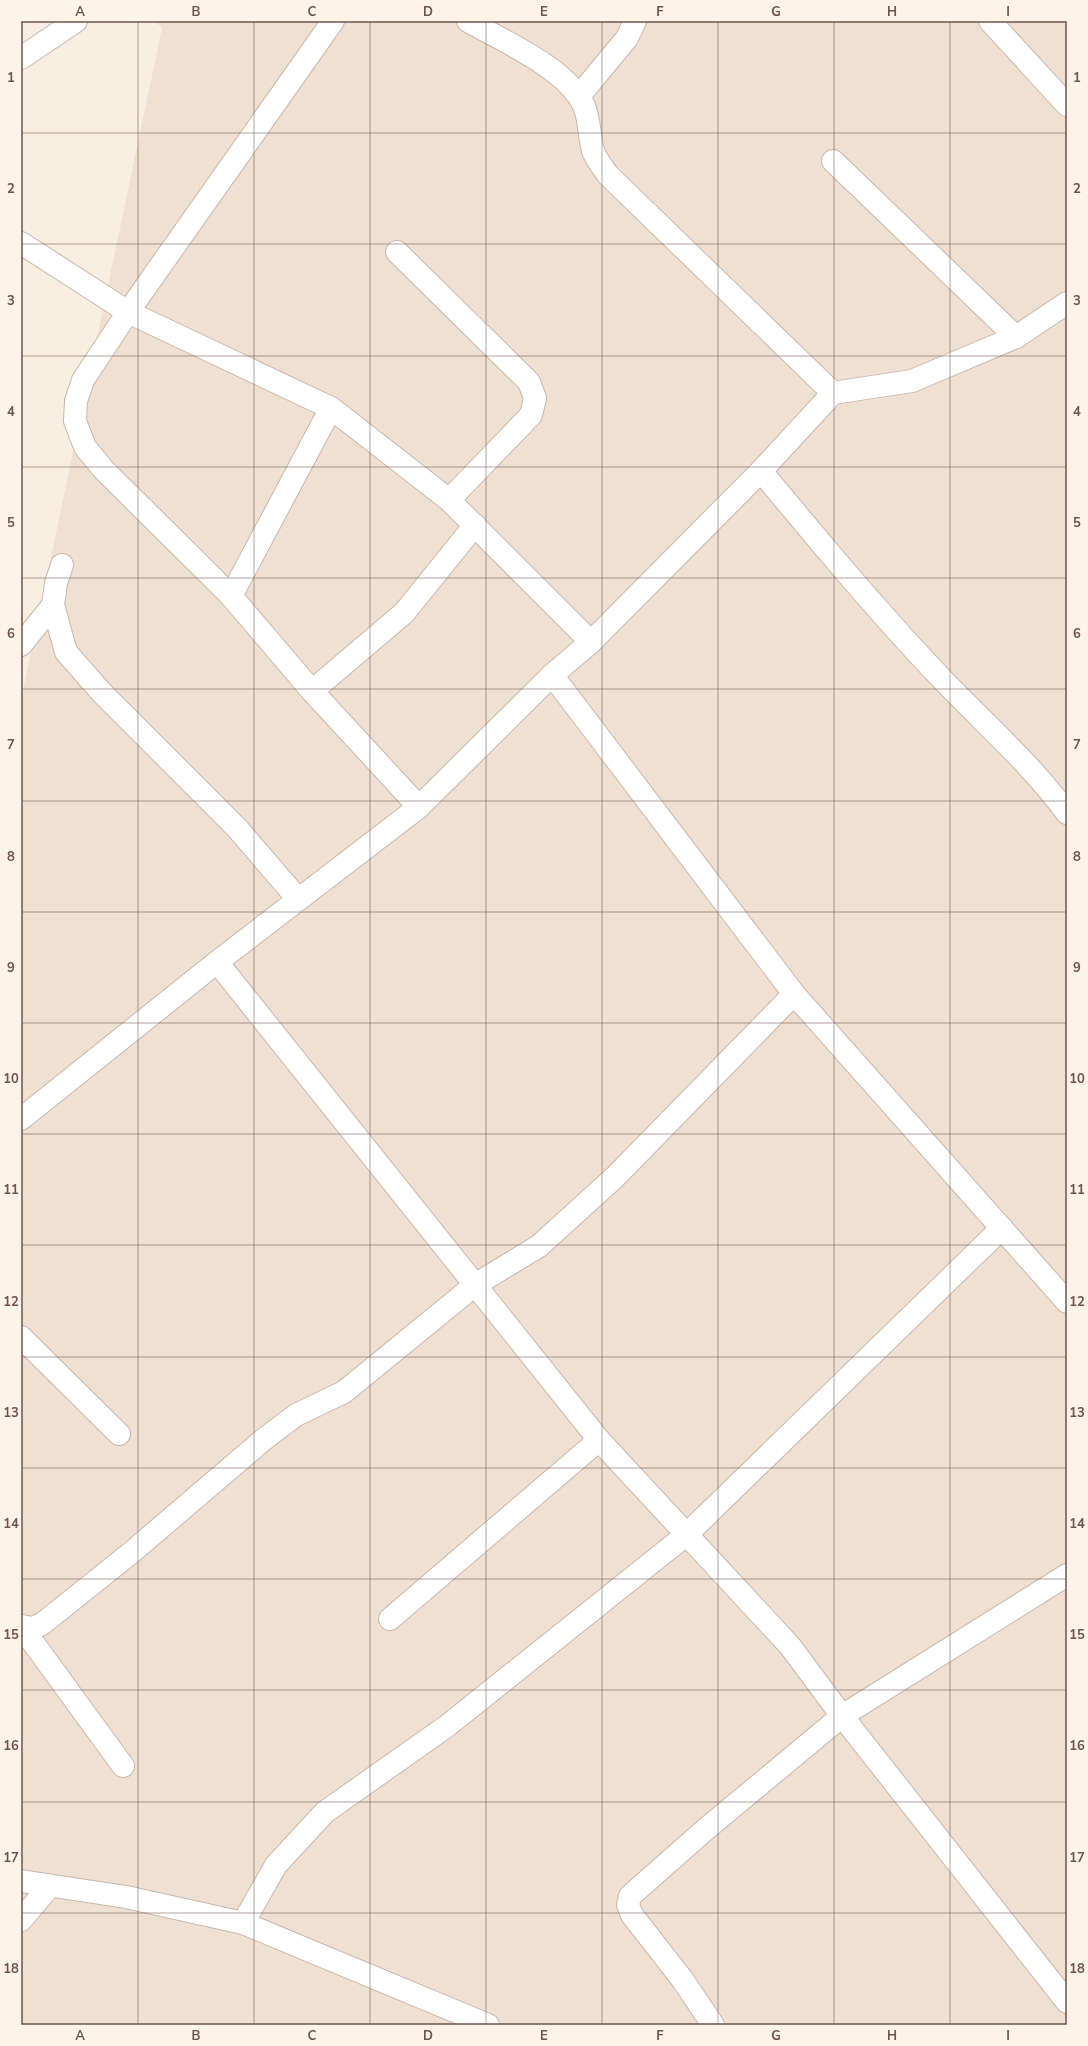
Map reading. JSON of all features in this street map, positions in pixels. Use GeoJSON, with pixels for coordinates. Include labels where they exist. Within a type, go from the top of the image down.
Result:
{"type":"FeatureCollection","features":[{"type":"Feature","properties":{"kind":"street"},"geometry":{"type":"LineString","coordinates":[[21,58],[76,21]]}},
{"type":"Feature","properties":{"kind":"street"},"geometry":{"type":"LineString","coordinates":[[332,21],[128,312],[83,380],[76,401],[75,421],[85,447],[104,469],[231,596],[312,691],[419,807]]}},
{"type":"Feature","properties":{"kind":"street"},"geometry":{"type":"LineString","coordinates":[[468,21],[544,64],[570,84],[579,96],[585,108],[594,153],[608,175],[833,393]]}},
{"type":"Feature","properties":{"kind":"street"},"geometry":{"type":"LineString","coordinates":[[579,96],[627,38],[635,21]]}},
{"type":"Feature","properties":{"kind":"street"},"geometry":{"type":"LineString","coordinates":[[990,21],[1067,105]]}},
{"type":"Feature","properties":{"kind":"street"},"geometry":{"type":"LineString","coordinates":[[833,161],[1016,338]]}},
{"type":"Feature","properties":{"kind":"street"},"geometry":{"type":"LineString","coordinates":[[21,244],[128,312],[331,408],[449,500],[591,642]]}},
{"type":"Feature","properties":{"kind":"street"},"geometry":{"type":"LineString","coordinates":[[397,252],[529,382],[535,398],[531,415],[449,500]]}},
{"type":"Feature","properties":{"kind":"street"},"geometry":{"type":"LineString","coordinates":[[21,1119],[217,962],[419,807],[552,674],[591,642],[761,471],[833,393],[912,381],[1016,338],[1067,303]]}},
{"type":"Feature","properties":{"kind":"street"},"geometry":{"type":"LineString","coordinates":[[231,596],[331,408]]}},
{"type":"Feature","properties":{"kind":"street"},"geometry":{"type":"LineString","coordinates":[[761,471],[829,553],[926,661],[1006,742],[1065,806]]}},
{"type":"Feature","properties":{"kind":"street"},"geometry":{"type":"LineString","coordinates":[[312,691],[404,613],[475,525]]}},
{"type":"Feature","properties":{"kind":"street"},"geometry":{"type":"LineString","coordinates":[[62,565],[56,583],[53,605],[66,652],[102,693],[237,828],[298,899]]}},
{"type":"Feature","properties":{"kind":"street"},"geometry":{"type":"LineString","coordinates":[[21,645],[53,605]]}},
{"type":"Feature","properties":{"kind":"street"},"geometry":{"type":"LineString","coordinates":[[552,674],[794,994],[1067,1302]]}},
{"type":"Feature","properties":{"kind":"street"},"geometry":{"type":"LineString","coordinates":[[217,962],[599,1440],[790,1646],[842,1716],[1067,2002]]}},
{"type":"Feature","properties":{"kind":"street"},"geometry":{"type":"LineString","coordinates":[[21,1626],[33,1628],[42,1624],[132,1552],[263,1440],[296,1415],[344,1392],[475,1285],[539,1246],[615,1177],[794,994]]}},
{"type":"Feature","properties":{"kind":"street"},"geometry":{"type":"LineString","coordinates":[[243,1923],[276,1865],[325,1812],[447,1726],[686,1535],[1002,1228]]}},
{"type":"Feature","properties":{"kind":"street"},"geometry":{"type":"LineString","coordinates":[[21,1337],[120,1434]]}},
{"type":"Feature","properties":{"kind":"street"},"geometry":{"type":"LineString","coordinates":[[390,1620],[599,1440]]}},
{"type":"Feature","properties":{"kind":"street"},"geometry":{"type":"LineString","coordinates":[[713,2025],[682,1979],[632,1915],[628,1905],[630,1896],[706,1829],[842,1716],[1067,1575]]}},
{"type":"Feature","properties":{"kind":"street"},"geometry":{"type":"LineString","coordinates":[[21,1626],[123,1766]]}},
{"type":"Feature","properties":{"kind":"street"},"geometry":{"type":"LineString","coordinates":[[21,1881],[126,1897],[243,1923],[488,2025]]}},
{"type":"Feature","properties":{"kind":"street"},"geometry":{"type":"LineString","coordinates":[[21,1920],[50,1886]]}},
{"type":"Feature","properties":{"kind":"shaded area"},"geometry":{"type":"Polygon","coordinates":[[[155,21],[1067,21],[1067,2025],[21,2025],[21,700],[162,28],[155,21]]]}}]}
